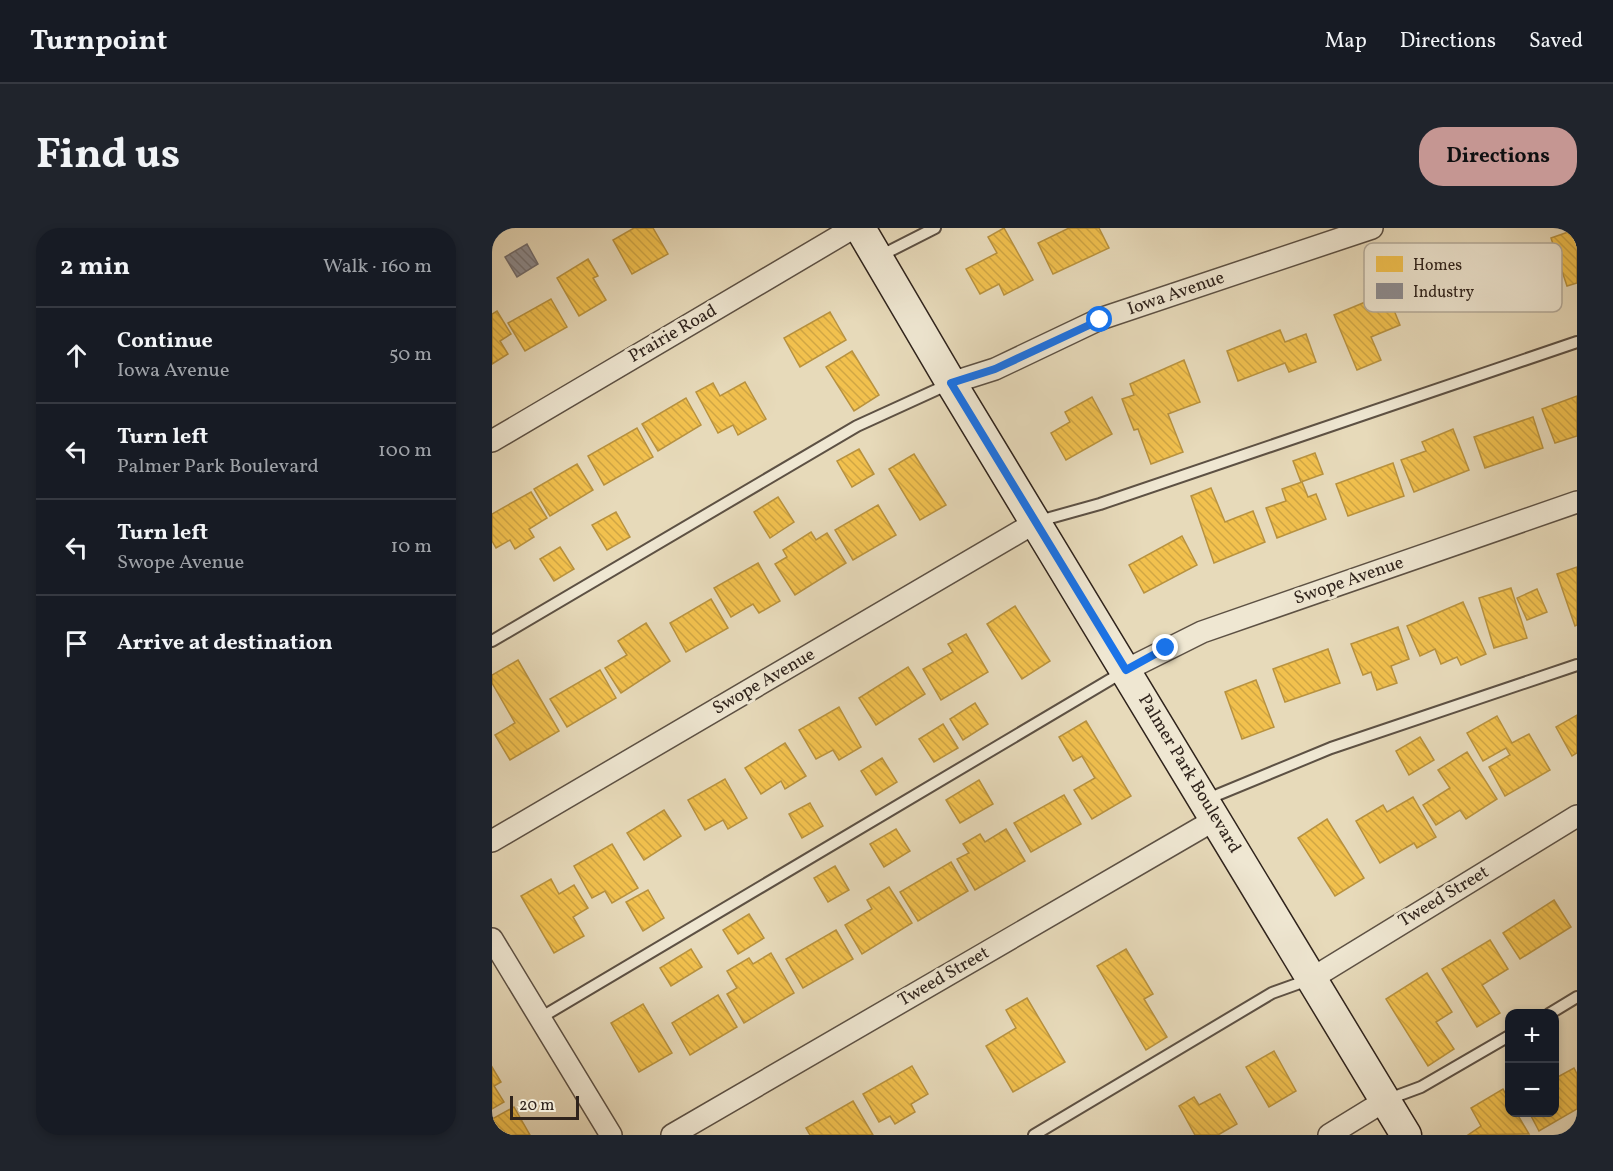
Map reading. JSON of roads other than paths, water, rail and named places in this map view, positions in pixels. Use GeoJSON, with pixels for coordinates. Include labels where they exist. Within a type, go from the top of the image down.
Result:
{"type":"FeatureCollection","features":[{"type":"Feature","properties":{"kind":"main road","name":"Palmer Park Boulevard"},"geometry":{"type":"LineString","coordinates":[[860,228],[951,383],[1406,1135]]}},
{"type":"Feature","properties":{"kind":"street","name":"Prairie Road"},"geometry":{"type":"LineString","coordinates":[[492,441],[853,228]]}},
{"type":"Feature","properties":{"kind":"street","name":"Iowa Avenue"},"geometry":{"type":"LineString","coordinates":[[951,383],[995,369],[1100,320],[1372,228]]}},
{"type":"Feature","properties":{"kind":"street","name":"Swope Avenue"},"geometry":{"type":"LineString","coordinates":[[1126,670],[1202,632],[1577,502]]}},
{"type":"Feature","properties":{"kind":"street","name":"Swope Avenue"},"geometry":{"type":"LineString","coordinates":[[492,842],[1036,522]]}},
{"type":"Feature","properties":{"kind":"street","name":"Tweed Street"},"geometry":{"type":"LineString","coordinates":[[672,1135],[1210,810]]}},
{"type":"Feature","properties":{"kind":"street","name":"Tweed Street"},"geometry":{"type":"LineString","coordinates":[[1311,979],[1577,816]]}},
{"type":"Feature","properties":{"kind":"street"},"geometry":{"type":"LineString","coordinates":[[492,939],[611,1135]]}},
{"type":"Feature","properties":{"kind":"street"},"geometry":{"type":"LineString","coordinates":[[1329,1135],[1386,1101]]}},
{"type":"Feature","properties":{"kind":"lane"},"geometry":{"type":"LineString","coordinates":[[877,257],[935,228]]}},
{"type":"Feature","properties":{"kind":"lane"},"geometry":{"type":"LineString","coordinates":[[1036,522],[1100,504],[1577,342]]}},
{"type":"Feature","properties":{"kind":"lane"},"geometry":{"type":"LineString","coordinates":[[492,641],[857,426],[951,383]]}},
{"type":"Feature","properties":{"kind":"lane"},"geometry":{"type":"LineString","coordinates":[[1210,810],[1330,748],[1577,665]]}},
{"type":"Feature","properties":{"kind":"lane"},"geometry":{"type":"LineString","coordinates":[[540,1017],[1126,670]]}},
{"type":"Feature","properties":{"kind":"lane"},"geometry":{"type":"LineString","coordinates":[[1034,1135],[1272,993],[1311,979]]}},
{"type":"Feature","properties":{"kind":"lane"},"geometry":{"type":"LineString","coordinates":[[1557,1009],[1577,997]]}},
{"type":"Feature","properties":{"kind":"lane"},"geometry":{"type":"LineString","coordinates":[[1386,1101],[1420,1087],[1505,1038]]}}]}
